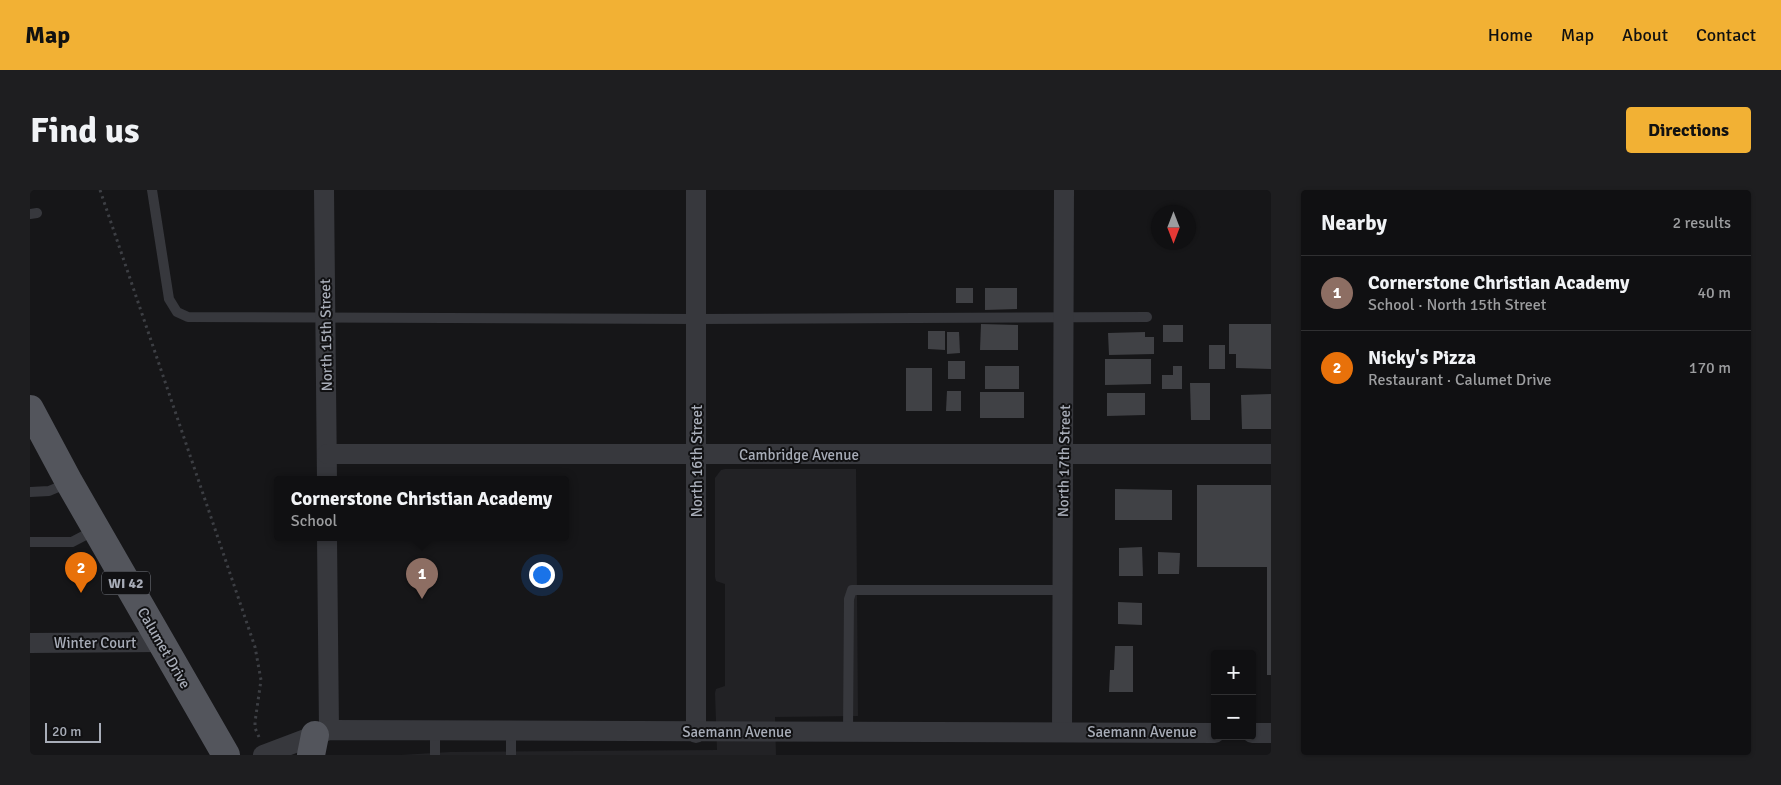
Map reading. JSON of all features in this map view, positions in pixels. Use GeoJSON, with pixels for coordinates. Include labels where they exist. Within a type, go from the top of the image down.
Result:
{"type":"FeatureCollection","features":[{"type":"Feature","properties":{"kind":"main road","name":"Calumet Drive"},"geometry":{"type":"LineString","coordinates":[[30,408],[95,529],[226,755]]}},
{"type":"Feature","properties":{"kind":"street","name":"North 15th Street"},"geometry":{"type":"LineString","coordinates":[[324,190],[327,476]]}},
{"type":"Feature","properties":{"kind":"street","name":"North 16th Street"},"geometry":{"type":"LineString","coordinates":[[696,190],[696,733]]}},
{"type":"Feature","properties":{"kind":"street","name":"North 17th Street"},"geometry":{"type":"LineString","coordinates":[[1062,732],[1064,190]]}},
{"type":"Feature","properties":{"kind":"street","name":"Cambridge Avenue"},"geometry":{"type":"LineString","coordinates":[[327,454],[1271,454]]}},
{"type":"Feature","properties":{"kind":"street"},"geometry":{"type":"LineString","coordinates":[[318,740],[327,541]]}},
{"type":"Feature","properties":{"kind":"street","name":"Winter Court"},"geometry":{"type":"LineString","coordinates":[[30,644],[160,642]]}},
{"type":"Feature","properties":{"kind":"street","name":"Saemann Avenue"},"geometry":{"type":"LineString","coordinates":[[265,754],[318,740],[435,731],[1211,733]]}},
{"type":"Feature","properties":{"kind":"street"},"geometry":{"type":"LineString","coordinates":[[1256,733],[1271,733]]}},
{"type":"Feature","properties":{"kind":"lane"},"geometry":{"type":"LineString","coordinates":[[152,190],[166,284],[172,307],[179,314],[188,317],[326,316],[697,319],[1148,317]]}},
{"type":"Feature","properties":{"kind":"lane"},"geometry":{"type":"LineString","coordinates":[[30,492],[50,491],[69,482]]}},
{"type":"Feature","properties":{"kind":"lane"},"geometry":{"type":"LineString","coordinates":[[30,542],[70,542],[95,529]]}},
{"type":"Feature","properties":{"kind":"lane"},"geometry":{"type":"LineString","coordinates":[[848,732],[849,599],[852,590],[1062,590]]}},
{"type":"Feature","properties":{"kind":"lane"},"geometry":{"type":"LineString","coordinates":[[435,731],[435,755]]}},
{"type":"Feature","properties":{"kind":"lane"},"geometry":{"type":"LineString","coordinates":[[511,732],[511,755]]}},
{"type":"Feature","properties":{"kind":"path"},"geometry":{"type":"LineString","coordinates":[[100,190],[255,647],[261,680],[255,728],[265,754]]}},
{"type":"Feature","properties":{"kind":"shaded area"},"geometry":{"type":"Polygon","coordinates":[[[856,469],[858,716],[775,717],[776,755],[401,755],[450,752],[717,750],[715,693],[716,689],[725,686],[725,584],[716,581],[715,577],[715,478],[721,470],[856,469]]]}},
{"type":"Feature","properties":{"kind":"building"},"geometry":{"type":"Polygon","coordinates":[[[956,288],[973,288],[973,303],[956,303],[956,288]]]}},
{"type":"Feature","properties":{"kind":"building"},"geometry":{"type":"Polygon","coordinates":[[[985,288],[1017,288],[1017,309],[985,310],[985,288]]]}},
{"type":"Feature","properties":{"kind":"building"},"geometry":{"type":"Polygon","coordinates":[[[981,324],[1018,325],[1018,350],[980,350],[981,324]]]}},
{"type":"Feature","properties":{"kind":"building"},"geometry":{"type":"Polygon","coordinates":[[[1229,324],[1271,324],[1271,369],[1236,368],[1236,354],[1229,354],[1229,324]]]}},
{"type":"Feature","properties":{"kind":"building"},"geometry":{"type":"Polygon","coordinates":[[[1163,325],[1183,325],[1183,342],[1163,342],[1163,325]]]}},
{"type":"Feature","properties":{"kind":"building"},"geometry":{"type":"Polygon","coordinates":[[[928,331],[945,331],[945,350],[928,349],[928,331]]]}},
{"type":"Feature","properties":{"kind":"building"},"geometry":{"type":"Polygon","coordinates":[[[947,332],[959,332],[960,353],[947,354],[947,332]]]}},
{"type":"Feature","properties":{"kind":"building"},"geometry":{"type":"Polygon","coordinates":[[[1145,332],[1145,337],[1154,337],[1154,354],[1109,355],[1108,333],[1145,332]]]}},
{"type":"Feature","properties":{"kind":"building"},"geometry":{"type":"Polygon","coordinates":[[[1209,345],[1225,345],[1225,369],[1209,369],[1209,345]]]}},
{"type":"Feature","properties":{"kind":"building"},"geometry":{"type":"Polygon","coordinates":[[[1105,359],[1151,359],[1151,384],[1105,385],[1105,359]]]}},
{"type":"Feature","properties":{"kind":"building"},"geometry":{"type":"Polygon","coordinates":[[[948,361],[965,361],[965,379],[948,379],[948,361]]]}},
{"type":"Feature","properties":{"kind":"building"},"geometry":{"type":"Polygon","coordinates":[[[985,366],[1019,366],[1019,389],[985,389],[985,366]]]}},
{"type":"Feature","properties":{"kind":"building"},"geometry":{"type":"Polygon","coordinates":[[[1173,366],[1182,366],[1182,389],[1162,389],[1162,375],[1173,375],[1173,366]]]}},
{"type":"Feature","properties":{"kind":"building"},"geometry":{"type":"Polygon","coordinates":[[[906,368],[932,368],[932,411],[906,411],[906,368]]]}},
{"type":"Feature","properties":{"kind":"building"},"geometry":{"type":"Polygon","coordinates":[[[1190,383],[1210,383],[1210,420],[1191,420],[1190,383]]]}},
{"type":"Feature","properties":{"kind":"building"},"geometry":{"type":"Polygon","coordinates":[[[947,391],[961,391],[961,411],[946,411],[947,391]]]}},
{"type":"Feature","properties":{"kind":"building"},"geometry":{"type":"Polygon","coordinates":[[[980,392],[1024,392],[1024,418],[980,418],[980,392]]]}},
{"type":"Feature","properties":{"kind":"building"},"geometry":{"type":"Polygon","coordinates":[[[1107,393],[1145,393],[1145,415],[1107,416],[1107,393]]]}},
{"type":"Feature","properties":{"kind":"building"},"geometry":{"type":"Polygon","coordinates":[[[1271,394],[1271,429],[1242,429],[1241,395],[1271,394]]]}},
{"type":"Feature","properties":{"kind":"building"},"geometry":{"type":"Polygon","coordinates":[[[1197,485],[1271,485],[1271,675],[1267,675],[1267,567],[1197,567],[1197,485]]]}},
{"type":"Feature","properties":{"kind":"building"},"geometry":{"type":"Polygon","coordinates":[[[1115,489],[1172,490],[1172,520],[1115,520],[1115,489]]]}},
{"type":"Feature","properties":{"kind":"building"},"geometry":{"type":"Polygon","coordinates":[[[1142,547],[1143,576],[1119,576],[1119,548],[1142,547]]]}},
{"type":"Feature","properties":{"kind":"building"},"geometry":{"type":"Polygon","coordinates":[[[1158,552],[1180,553],[1179,574],[1158,574],[1158,552]]]}},
{"type":"Feature","properties":{"kind":"building"},"geometry":{"type":"Polygon","coordinates":[[[1118,602],[1142,603],[1142,625],[1118,624],[1118,602]]]}},
{"type":"Feature","properties":{"kind":"building"},"geometry":{"type":"Polygon","coordinates":[[[1115,646],[1133,646],[1133,692],[1109,692],[1110,670],[1114,670],[1115,646]]]}},
{"type":"Feature","properties":{"kind":"place","name":"Nicky's Pizza"},"geometry":{"type":"Point","coordinates":[81,593]}},
{"type":"Feature","properties":{"kind":"place","name":"Cornerstone Christian Academy"},"geometry":{"type":"Point","coordinates":[422,599]}}]}
